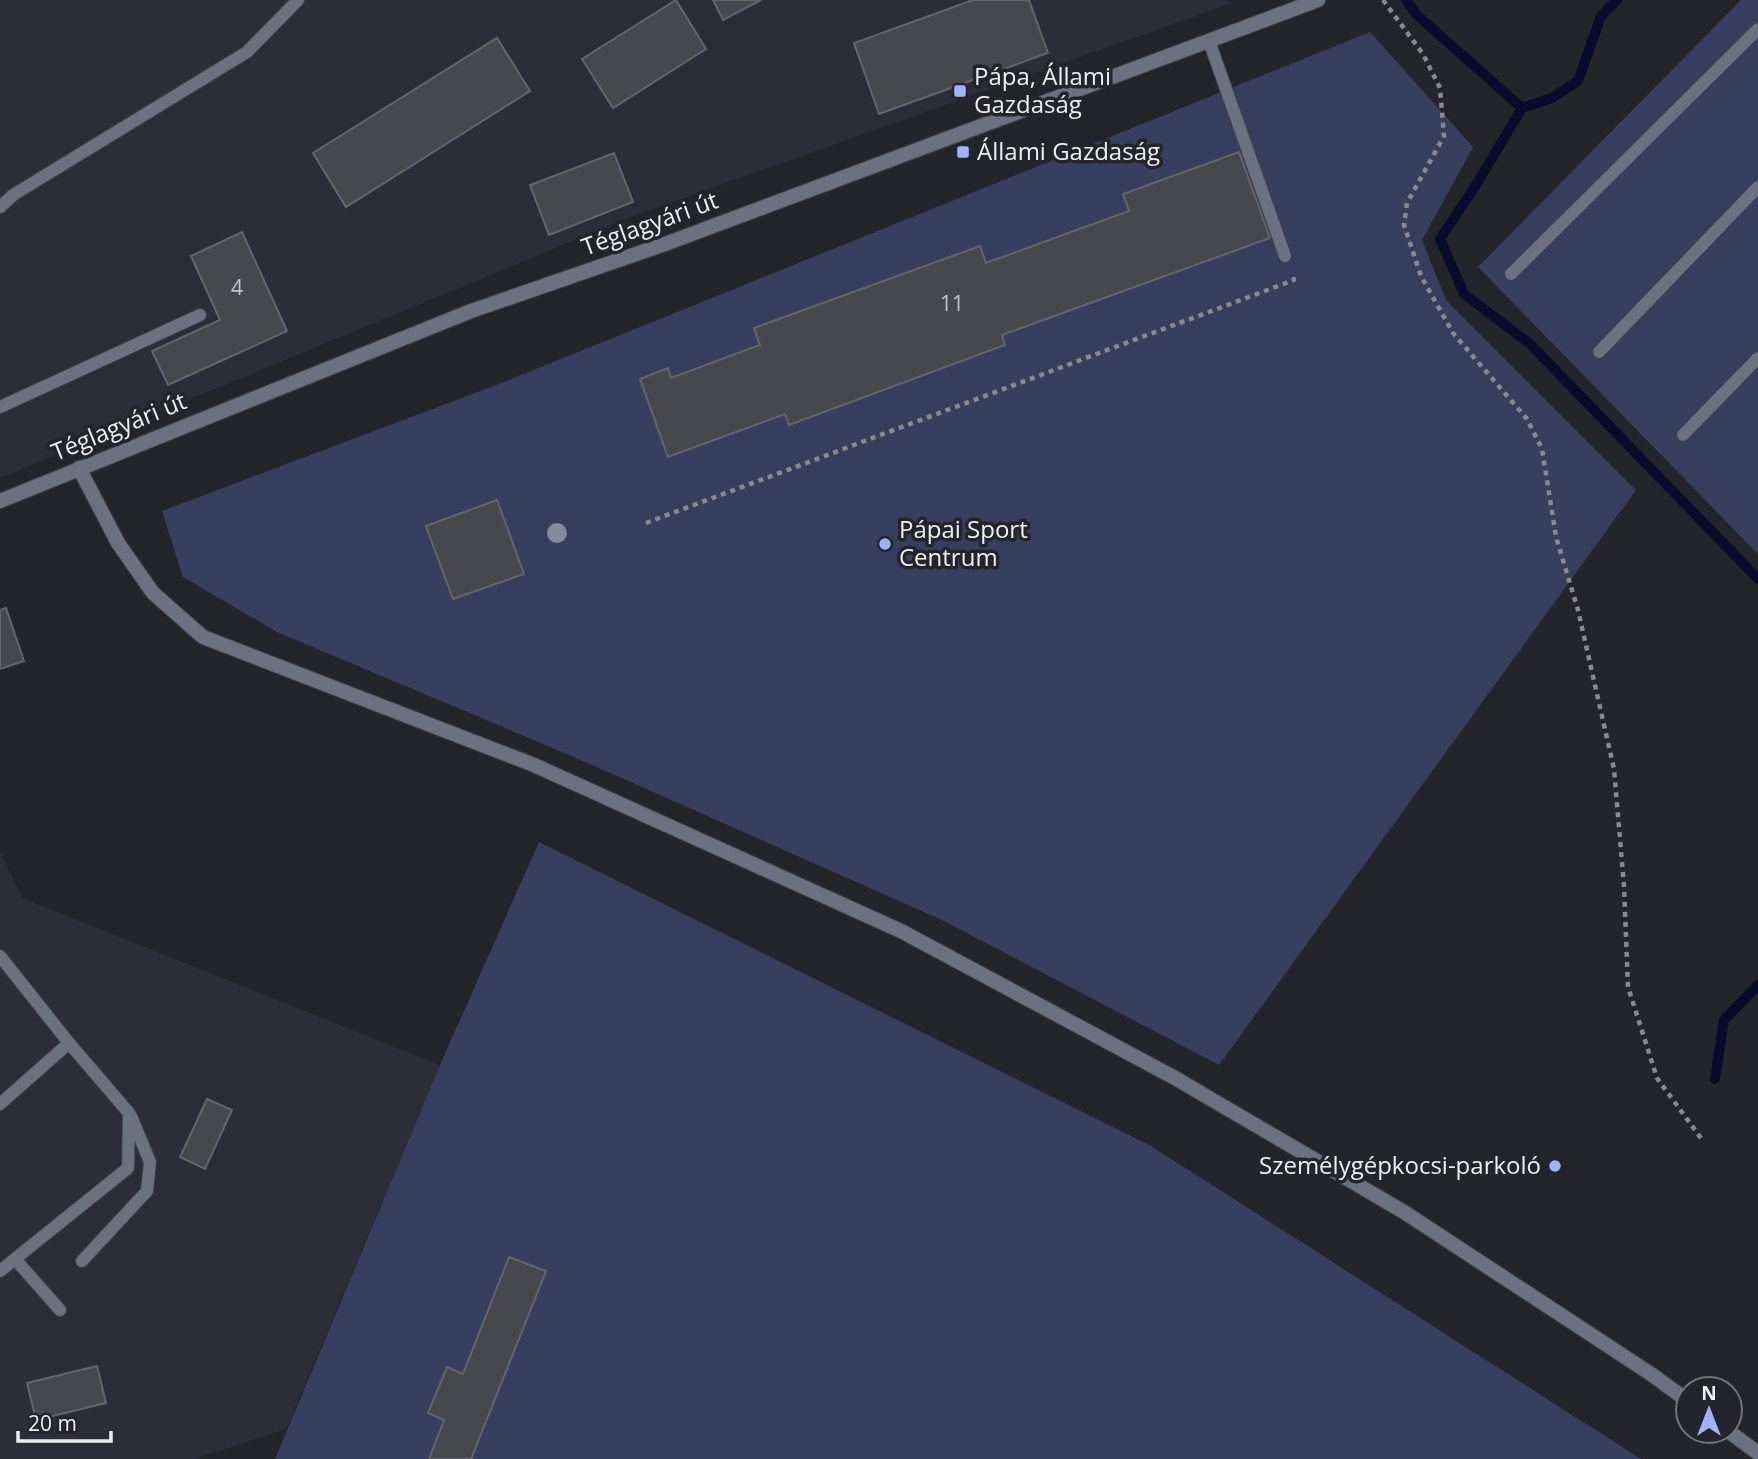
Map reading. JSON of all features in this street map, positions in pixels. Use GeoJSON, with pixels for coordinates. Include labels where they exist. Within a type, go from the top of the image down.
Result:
{"type":"FeatureCollection","features":[{"type":"Feature","properties":{"kind":"street","name":"Téglagyári út"},"geometry":{"type":"LineString","coordinates":[[0,501],[471,311],[665,244],[1318,0]]}},
{"type":"Feature","properties":{"kind":"street"},"geometry":{"type":"LineString","coordinates":[[79,468],[117,544],[153,593],[204,637],[534,765],[901,931],[1175,1078],[1404,1212],[1674,1391]]}},
{"type":"Feature","properties":{"kind":"lane"},"geometry":{"type":"LineString","coordinates":[[0,207],[13,195],[247,52],[298,0]]}},
{"type":"Feature","properties":{"kind":"lane"},"geometry":{"type":"LineString","coordinates":[[1511,274],[1758,29]]}},
{"type":"Feature","properties":{"kind":"lane"},"geometry":{"type":"LineString","coordinates":[[1209,41],[1285,256]]}},
{"type":"Feature","properties":{"kind":"lane"},"geometry":{"type":"LineString","coordinates":[[1599,352],[1758,187]]}},
{"type":"Feature","properties":{"kind":"lane"},"geometry":{"type":"LineString","coordinates":[[0,407],[200,315]]}},
{"type":"Feature","properties":{"kind":"lane"},"geometry":{"type":"LineString","coordinates":[[1683,435],[1758,358]]}},
{"type":"Feature","properties":{"kind":"lane"},"geometry":{"type":"LineString","coordinates":[[0,956],[69,1043],[130,1113],[150,1162],[148,1191],[82,1261]]}},
{"type":"Feature","properties":{"kind":"lane"},"geometry":{"type":"LineString","coordinates":[[0,1104],[69,1043]]}},
{"type":"Feature","properties":{"kind":"lane"},"geometry":{"type":"LineString","coordinates":[[0,1271],[128,1168],[130,1113]]}},
{"type":"Feature","properties":{"kind":"lane"},"geometry":{"type":"LineString","coordinates":[[15,1259],[60,1310]]}},
{"type":"Feature","properties":{"kind":"path"},"geometry":{"type":"LineString","coordinates":[[1383,0],[1423,54],[1440,88],[1444,136],[1408,204],[1404,225],[1420,276],[1452,332],[1527,419],[1542,449],[1556,537],[1578,610],[1614,769],[1624,886],[1628,987],[1657,1078],[1703,1141]]}},
{"type":"Feature","properties":{"kind":"path"},"geometry":{"type":"LineString","coordinates":[[646,523],[1294,280],[1285,256]]}},
{"type":"Feature","properties":{"kind":"shaded area"},"geometry":{"type":"Polygon","coordinates":[[[0,0],[1229,0],[1232,3],[633,216],[0,478],[0,0]]]}},
{"type":"Feature","properties":{"kind":"shaded area"},"geometry":{"type":"Polygon","coordinates":[[[1741,0],[1758,0],[1758,554],[1478,267],[1741,0]]]}},
{"type":"Feature","properties":{"kind":"shaded area","name":"Pápai Sport Centrum"},"geometry":{"type":"Polygon","coordinates":[[[1370,32],[1473,147],[1422,240],[1446,300],[1636,490],[1219,1065],[942,920],[581,760],[277,632],[183,577],[162,511],[499,384],[1370,32]]]}},
{"type":"Feature","properties":{"kind":"shaded area"},"geometry":{"type":"Polygon","coordinates":[[[539,842],[1151,1146],[1641,1459],[275,1459],[440,1065],[539,842]]]}},
{"type":"Feature","properties":{"kind":"shaded area"},"geometry":{"type":"Polygon","coordinates":[[[0,851],[22,898],[440,1065],[286,1429],[194,1459],[0,1459],[0,851]]]}},
{"type":"Feature","properties":{"kind":"building"},"geometry":{"type":"Polygon","coordinates":[[[676,0],[706,49],[613,108],[582,59],[676,0]]]}},
{"type":"Feature","properties":{"kind":"building"},"geometry":{"type":"Polygon","coordinates":[[[713,0],[761,0],[723,20],[713,0]]]}},
{"type":"Feature","properties":{"kind":"building"},"geometry":{"type":"Polygon","coordinates":[[[973,0],[1029,0],[1048,53],[879,114],[854,43],[973,0]]]}},
{"type":"Feature","properties":{"kind":"building"},"geometry":{"type":"Polygon","coordinates":[[[497,38],[530,91],[346,207],[313,153],[497,38]]]}},
{"type":"Feature","properties":{"kind":"building"},"geometry":{"type":"Polygon","coordinates":[[[1239,152],[1270,238],[1002,335],[1005,345],[789,425],[785,414],[668,457],[640,379],[668,368],[671,378],[760,345],[754,328],[980,246],[986,263],[1129,211],[1123,194],[1239,152]]]}},
{"type":"Feature","properties":{"kind":"building"},"geometry":{"type":"Polygon","coordinates":[[[614,153],[633,202],[549,235],[530,185],[614,153]]]}},
{"type":"Feature","properties":{"kind":"building"},"geometry":{"type":"Polygon","coordinates":[[[242,232],[287,331],[168,385],[152,351],[220,320],[191,256],[242,232]]]}},
{"type":"Feature","properties":{"kind":"building"},"geometry":{"type":"Polygon","coordinates":[[[497,500],[524,574],[453,599],[426,526],[497,500]]]}},
{"type":"Feature","properties":{"kind":"building"},"geometry":{"type":"Polygon","coordinates":[[[6,608],[24,661],[0,669],[0,610],[6,608]]]}},
{"type":"Feature","properties":{"kind":"building"},"geometry":{"type":"Polygon","coordinates":[[[207,1099],[232,1110],[205,1169],[180,1157],[207,1099]]]}},
{"type":"Feature","properties":{"kind":"building"},"geometry":{"type":"Polygon","coordinates":[[[509,1257],[546,1271],[471,1459],[429,1459],[444,1420],[428,1413],[447,1367],[463,1374],[509,1257]]]}},
{"type":"Feature","properties":{"kind":"building"},"geometry":{"type":"Polygon","coordinates":[[[97,1366],[106,1403],[36,1420],[27,1383],[97,1366]]]}},
{"type":"Feature","properties":{"kind":"waterway"},"geometry":{"type":"LineString","coordinates":[[1406,0],[1417,15],[1522,108],[1440,239],[1464,294],[1529,343],[1758,579]]}},
{"type":"Feature","properties":{"kind":"waterway"},"geometry":{"type":"LineString","coordinates":[[1522,108],[1552,98],[1578,81],[1601,16],[1617,0]]}},
{"type":"Feature","properties":{"kind":"waterway"},"geometry":{"type":"LineString","coordinates":[[1715,1079],[1724,1020],[1758,985]]}},
{"type":"Feature","properties":{"kind":"place","name":"Pápa, Állami Gazdaság"},"geometry":{"type":"Point","coordinates":[960,91]}},
{"type":"Feature","properties":{"kind":"place","name":"Állami Gazdaság"},"geometry":{"type":"Point","coordinates":[963,152]}},
{"type":"Feature","properties":{"kind":"place","name":"Pápai Sport Centrum"},"geometry":{"type":"Point","coordinates":[885,544]}},
{"type":"Feature","properties":{"kind":"place","name":"Személygépkocsi-parkoló"},"geometry":{"type":"Point","coordinates":[1555,1166]}}]}
